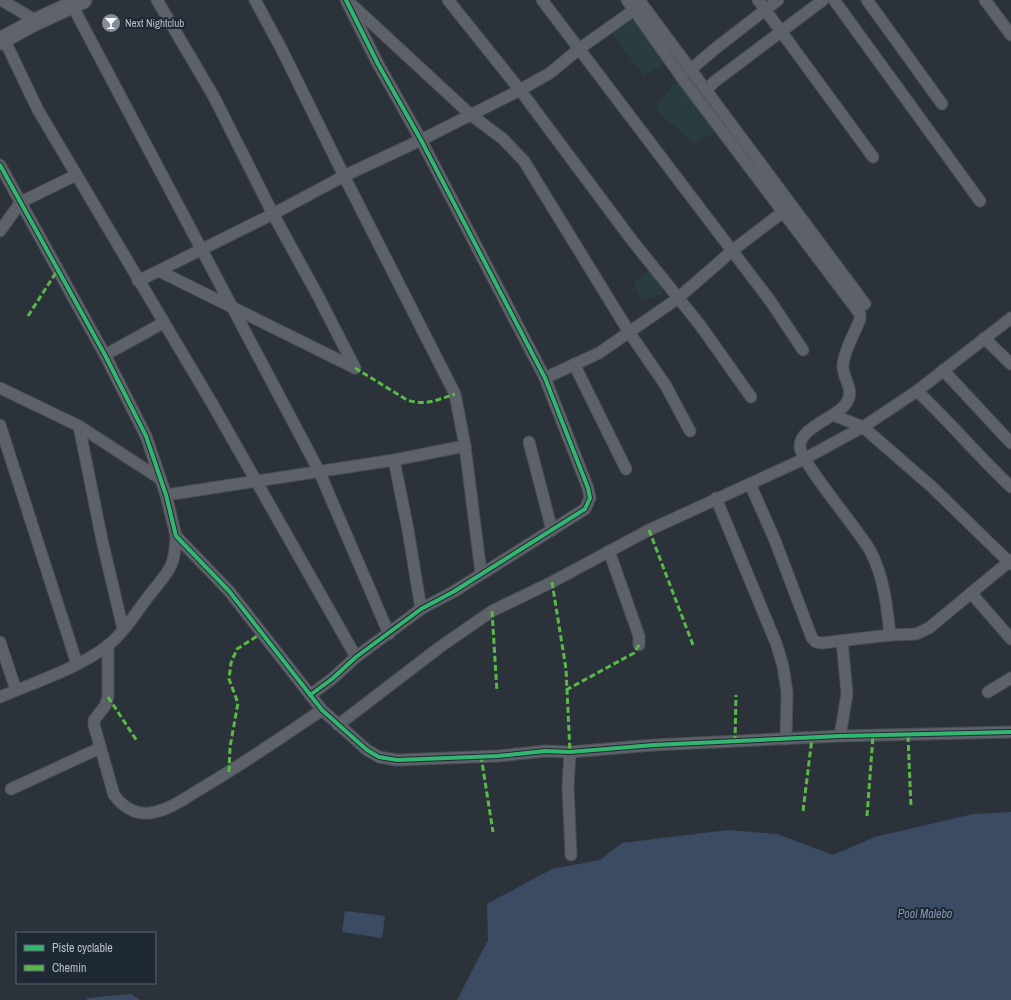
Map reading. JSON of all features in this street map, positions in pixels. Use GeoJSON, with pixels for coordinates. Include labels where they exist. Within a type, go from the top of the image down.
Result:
{"type":"FeatureCollection","features":[{"type":"Feature","properties":{"kind":"main road"},"geometry":{"type":"LineString","coordinates":[[2,40],[37,21],[78,3]]}},
{"type":"Feature","properties":{"kind":"street"},"geometry":{"type":"LineString","coordinates":[[1,0],[37,21]]}},
{"type":"Feature","properties":{"kind":"street"},"geometry":{"type":"LineString","coordinates":[[157,0],[214,97],[273,214],[317,294],[355,368],[159,271]]}},
{"type":"Feature","properties":{"kind":"street"},"geometry":{"type":"LineString","coordinates":[[255,0],[282,50],[344,176],[455,394],[465,446],[481,573]]}},
{"type":"Feature","properties":{"kind":"street"},"geometry":{"type":"LineString","coordinates":[[346,0],[471,115],[503,139],[524,161],[629,332],[666,386],[690,432]]}},
{"type":"Feature","properties":{"kind":"street"},"geometry":{"type":"LineString","coordinates":[[310,695],[332,679],[356,657],[421,609],[585,509],[590,498],[588,488],[545,378],[421,140],[378,64],[346,0]]}},
{"type":"Feature","properties":{"kind":"street"},"geometry":{"type":"LineString","coordinates":[[448,0],[520,90],[677,299],[700,325],[751,397]]}},
{"type":"Feature","properties":{"kind":"street"},"geometry":{"type":"LineString","coordinates":[[542,0],[733,250],[771,302],[803,350]]}},
{"type":"Feature","properties":{"kind":"street"},"geometry":{"type":"LineString","coordinates":[[627,0],[637,5],[706,90],[865,304]]}},
{"type":"Feature","properties":{"kind":"street"},"geometry":{"type":"LineString","coordinates":[[758,0],[874,157]]}},
{"type":"Feature","properties":{"kind":"street"},"geometry":{"type":"LineString","coordinates":[[690,70],[778,0]]}},
{"type":"Feature","properties":{"kind":"street"},"geometry":{"type":"LineString","coordinates":[[706,90],[714,82],[822,0]]}},
{"type":"Feature","properties":{"kind":"street"},"geometry":{"type":"LineString","coordinates":[[834,0],[980,201]]}},
{"type":"Feature","properties":{"kind":"street"},"geometry":{"type":"LineString","coordinates":[[867,0],[942,104]]}},
{"type":"Feature","properties":{"kind":"street"},"geometry":{"type":"LineString","coordinates":[[985,0],[1011,35]]}},
{"type":"Feature","properties":{"kind":"street"},"geometry":{"type":"LineString","coordinates":[[78,3],[201,250],[319,471],[389,634]]}},
{"type":"Feature","properties":{"kind":"street"},"geometry":{"type":"LineString","coordinates":[[138,282],[273,214],[344,176],[421,140],[520,90],[550,73],[637,5]]}},
{"type":"Feature","properties":{"kind":"street"},"geometry":{"type":"LineString","coordinates":[[637,5],[685,82],[860,314],[860,319],[843,364],[844,375],[850,385],[849,398],[845,405],[833,416],[806,432],[800,440],[800,448],[804,459],[843,511],[871,552],[883,582],[890,635]]}},
{"type":"Feature","properties":{"kind":"street"},"geometry":{"type":"LineString","coordinates":[[2,40],[38,110],[138,282],[213,405],[306,566],[356,657]]}},
{"type":"Feature","properties":{"kind":"street"},"geometry":{"type":"LineString","coordinates":[[0,165],[105,355],[146,436],[166,496],[176,536],[176,550],[172,567],[162,582],[108,646],[77,664],[0,697]]}},
{"type":"Feature","properties":{"kind":"street"},"geometry":{"type":"LineString","coordinates":[[0,231],[21,202],[76,175]]}},
{"type":"Feature","properties":{"kind":"street"},"geometry":{"type":"LineString","coordinates":[[545,378],[598,353],[677,299],[733,250],[783,212]]}},
{"type":"Feature","properties":{"kind":"street"},"geometry":{"type":"LineString","coordinates":[[338,725],[440,646],[492,611],[716,498],[804,459],[863,427],[917,391],[1011,318]]}},
{"type":"Feature","properties":{"kind":"street"},"geometry":{"type":"LineString","coordinates":[[105,355],[163,323]]}},
{"type":"Feature","properties":{"kind":"street"},"geometry":{"type":"LineString","coordinates":[[984,338],[1011,364]]}},
{"type":"Feature","properties":{"kind":"street"},"geometry":{"type":"LineString","coordinates":[[574,364],[626,469]]}},
{"type":"Feature","properties":{"kind":"street"},"geometry":{"type":"LineString","coordinates":[[943,370],[1011,443]]}},
{"type":"Feature","properties":{"kind":"street"},"geometry":{"type":"LineString","coordinates":[[0,388],[79,426],[159,478]]}},
{"type":"Feature","properties":{"kind":"street"},"geometry":{"type":"LineString","coordinates":[[917,391],[956,428],[986,463],[1011,487]]}},
{"type":"Feature","properties":{"kind":"street"},"geometry":{"type":"LineString","coordinates":[[750,484],[774,538],[812,638],[816,642],[822,643],[890,635],[916,634],[928,628],[1010,562],[932,486],[863,427],[833,416]]}},
{"type":"Feature","properties":{"kind":"street"},"geometry":{"type":"LineString","coordinates":[[0,425],[77,664]]}},
{"type":"Feature","properties":{"kind":"street"},"geometry":{"type":"LineString","coordinates":[[79,426],[102,540],[123,630]]}},
{"type":"Feature","properties":{"kind":"street"},"geometry":{"type":"LineString","coordinates":[[530,442],[552,530]]}},
{"type":"Feature","properties":{"kind":"street"},"geometry":{"type":"LineString","coordinates":[[166,496],[257,483],[319,471],[394,460],[465,446]]}},
{"type":"Feature","properties":{"kind":"street"},"geometry":{"type":"LineString","coordinates":[[394,460],[408,530],[421,609]]}},
{"type":"Feature","properties":{"kind":"street"},"geometry":{"type":"LineString","coordinates":[[716,498],[776,643],[787,692],[786,739]]}},
{"type":"Feature","properties":{"kind":"street"},"geometry":{"type":"LineString","coordinates":[[176,536],[229,591],[322,710],[367,750],[379,757],[397,760],[498,756],[545,751],[570,752],[654,745],[840,736],[1011,732]]}},
{"type":"Feature","properties":{"kind":"street"},"geometry":{"type":"LineString","coordinates":[[609,551],[639,636],[639,645]]}},
{"type":"Feature","properties":{"kind":"street"},"geometry":{"type":"LineString","coordinates":[[971,593],[1011,639]]}},
{"type":"Feature","properties":{"kind":"street"},"geometry":{"type":"LineString","coordinates":[[840,736],[847,694],[842,641]]}},
{"type":"Feature","properties":{"kind":"street"},"geometry":{"type":"LineString","coordinates":[[0,642],[16,690]]}},
{"type":"Feature","properties":{"kind":"street"},"geometry":{"type":"LineString","coordinates":[[108,646],[108,697],[105,706],[94,720],[100,748],[114,795],[120,803],[137,812],[151,813],[178,802],[229,772],[322,710]]}},
{"type":"Feature","properties":{"kind":"street"},"geometry":{"type":"LineString","coordinates":[[988,692],[1011,678]]}},
{"type":"Feature","properties":{"kind":"street"},"geometry":{"type":"LineString","coordinates":[[11,789],[100,748]]}},
{"type":"Feature","properties":{"kind":"street"},"geometry":{"type":"LineString","coordinates":[[570,752],[568,787],[571,854]]}},
{"type":"Feature","properties":{"kind":"green space"},"geometry":{"type":"Polygon","coordinates":[[[632,15],[667,62],[644,76],[611,32],[632,15]]]}},
{"type":"Feature","properties":{"kind":"green space"},"geometry":{"type":"Polygon","coordinates":[[[684,83],[718,130],[695,144],[655,109],[673,84],[684,83]]]}},
{"type":"Feature","properties":{"kind":"green space"},"geometry":{"type":"Polygon","coordinates":[[[652,268],[665,285],[661,295],[642,300],[633,284],[652,268]]]}},
{"type":"Feature","properties":{"kind":"water","name":"Pool Malebo"},"geometry":{"type":"Polygon","coordinates":[[[1011,812],[1011,1000],[457,1000],[488,940],[487,904],[552,869],[600,860],[622,843],[728,830],[777,834],[833,855],[875,837],[973,814],[1011,812]]]}},
{"type":"Feature","properties":{"kind":"water"},"geometry":{"type":"Polygon","coordinates":[[[345,911],[385,916],[382,938],[342,932],[345,911]]]}},
{"type":"Feature","properties":{"kind":"water"},"geometry":{"type":"Polygon","coordinates":[[[131,994],[140,1000],[86,1000],[88,998],[131,994]]]}},
{"type":"Feature","properties":{"kind":"marked path"},"geometry":{"type":"LineString","coordinates":[[28,316],[57,271]]}},
{"type":"Feature","properties":{"kind":"marked path"},"geometry":{"type":"LineString","coordinates":[[355,368],[407,400],[414,402],[437,400],[455,394]]}},
{"type":"Feature","properties":{"kind":"marked path"},"geometry":{"type":"LineString","coordinates":[[649,530],[693,645]]}},
{"type":"Feature","properties":{"kind":"marked path"},"geometry":{"type":"LineString","coordinates":[[552,582],[566,669],[570,752]]}},
{"type":"Feature","properties":{"kind":"marked path"},"geometry":{"type":"LineString","coordinates":[[492,611],[497,692]]}},
{"type":"Feature","properties":{"kind":"marked path"},"geometry":{"type":"LineString","coordinates":[[229,772],[230,747],[238,703],[229,679],[231,663],[237,649],[262,633]]}},
{"type":"Feature","properties":{"kind":"marked path"},"geometry":{"type":"LineString","coordinates":[[566,690],[634,653],[639,645]]}},
{"type":"Feature","properties":{"kind":"marked path"},"geometry":{"type":"LineString","coordinates":[[735,742],[736,695]]}},
{"type":"Feature","properties":{"kind":"marked path"},"geometry":{"type":"LineString","coordinates":[[108,697],[137,741]]}},
{"type":"Feature","properties":{"kind":"marked path"},"geometry":{"type":"LineString","coordinates":[[867,816],[873,736]]}},
{"type":"Feature","properties":{"kind":"marked path"},"geometry":{"type":"LineString","coordinates":[[908,736],[911,807]]}},
{"type":"Feature","properties":{"kind":"marked path"},"geometry":{"type":"LineString","coordinates":[[803,811],[812,738]]}},
{"type":"Feature","properties":{"kind":"marked path"},"geometry":{"type":"LineString","coordinates":[[481,756],[493,832]]}},
{"type":"Feature","properties":{"kind":"cycle path"},"geometry":{"type":"LineString","coordinates":[[310,695],[332,679],[356,657],[421,609],[453,592],[585,509],[590,498],[588,488],[545,378],[421,140],[378,64],[346,0]]}},
{"type":"Feature","properties":{"kind":"cycle path"},"geometry":{"type":"LineString","coordinates":[[0,165],[105,355],[146,436],[166,495],[176,536],[229,591],[322,710],[367,750],[379,757],[397,760],[498,756],[545,751],[570,752],[654,745],[840,736],[1011,732]]}},
{"type":"Feature","properties":{"kind":"place","name":"Next Nightclub"},"geometry":{"type":"Point","coordinates":[111,23]}}]}
